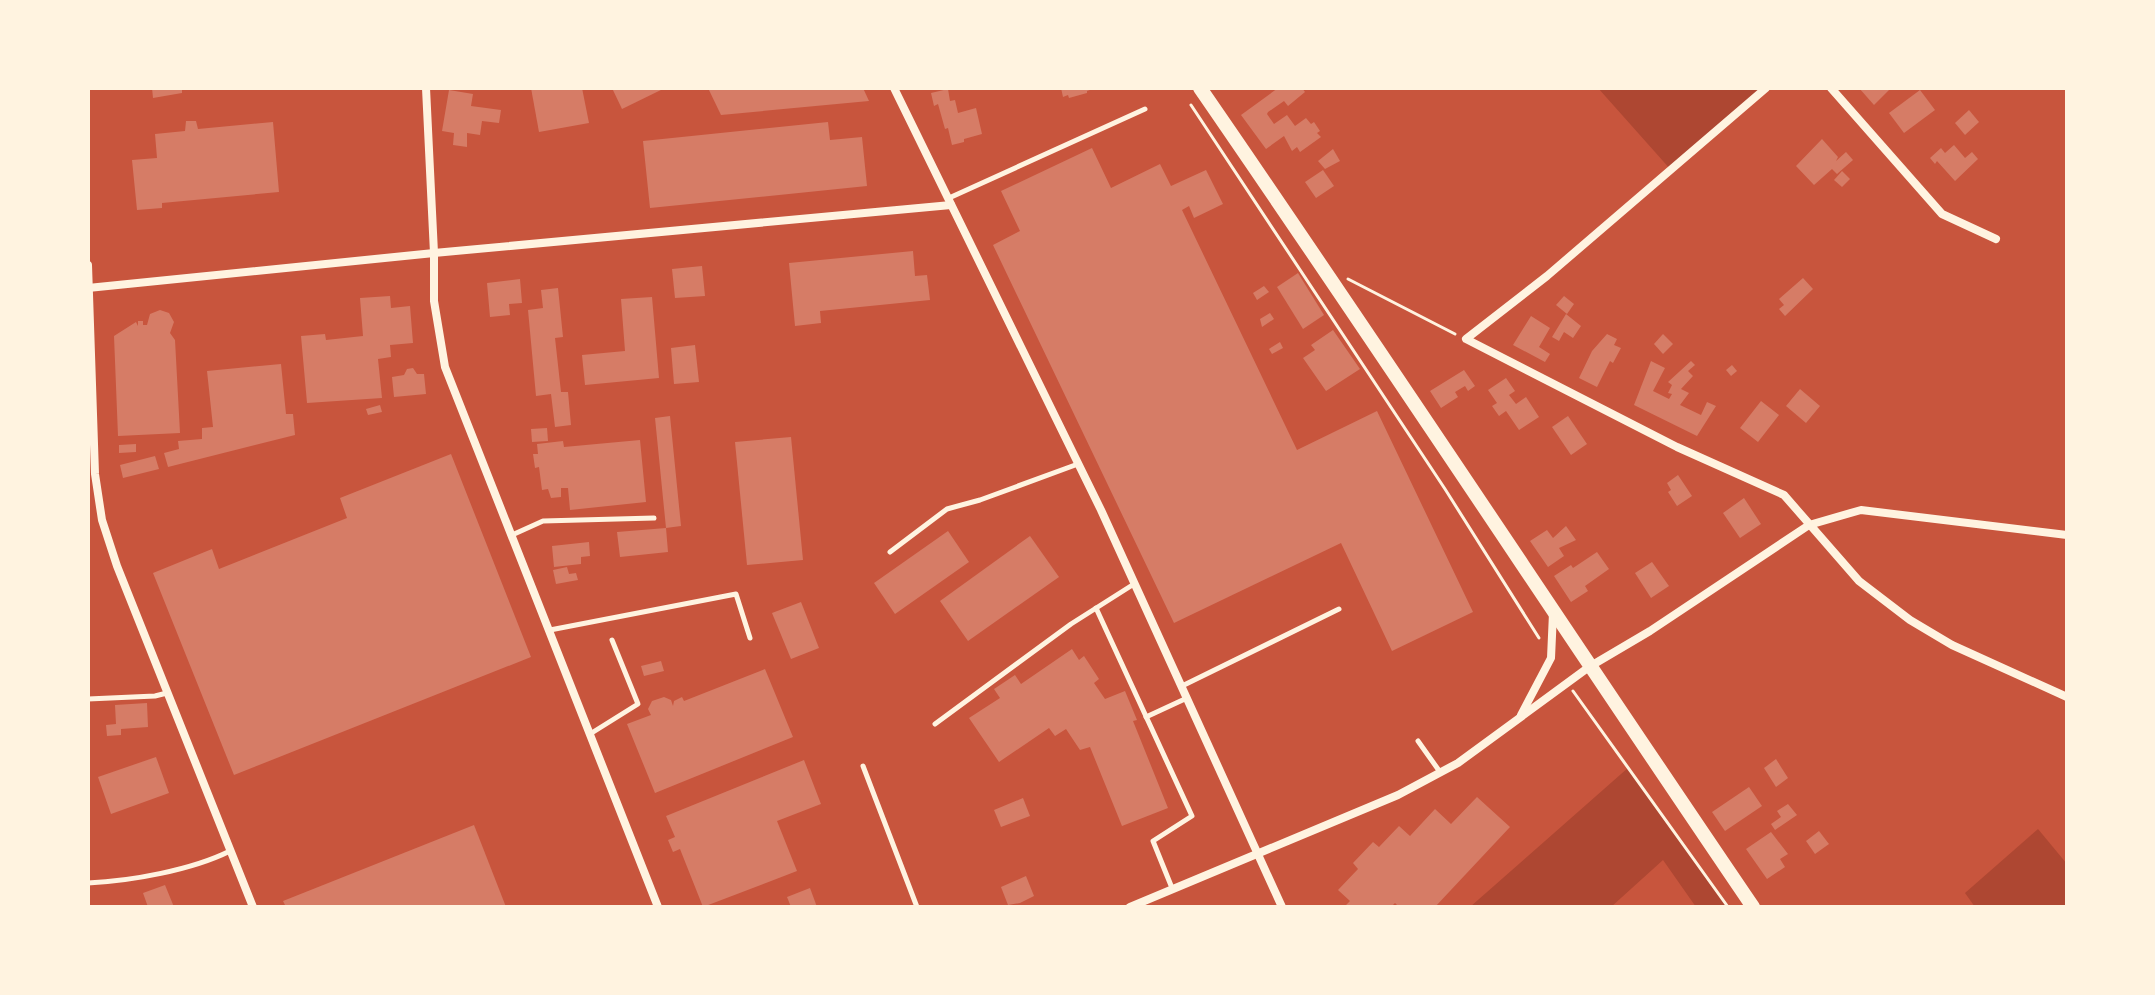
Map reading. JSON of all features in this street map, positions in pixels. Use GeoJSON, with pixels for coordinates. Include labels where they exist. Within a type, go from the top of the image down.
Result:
{"type":"FeatureCollection","features":[{"type":"Feature","properties":{"kind":"main road"},"geometry":{"type":"LineString","coordinates":[[1200,88],[1753,907]]}},
{"type":"Feature","properties":{"kind":"street"},"geometry":{"type":"LineString","coordinates":[[426,88],[434,301],[445,367],[658,907]]}},
{"type":"Feature","properties":{"kind":"street"},"geometry":{"type":"LineString","coordinates":[[894,88],[1135,583],[1282,907]]}},
{"type":"Feature","properties":{"kind":"street"},"geometry":{"type":"LineString","coordinates":[[1766,88],[1547,276],[1466,339],[1677,447],[1784,495],[1859,581],[1910,620],[1952,645],[2067,697]]}},
{"type":"Feature","properties":{"kind":"street"},"geometry":{"type":"LineString","coordinates":[[1831,88],[1942,214],[1996,239]]}},
{"type":"Feature","properties":{"kind":"street"},"geometry":{"type":"LineString","coordinates":[[89,288],[949,202]]}},
{"type":"Feature","properties":{"kind":"street"},"geometry":{"type":"LineString","coordinates":[[88,265],[95,474],[102,520],[117,566],[253,907]]}},
{"type":"Feature","properties":{"kind":"street"},"geometry":{"type":"LineString","coordinates":[[1130,907],[1398,795],[1458,763],[1589,667],[1650,631],[1809,525],[1861,510],[2067,535]]}},
{"type":"Feature","properties":{"kind":"street"},"geometry":{"type":"LineString","coordinates":[[1519,720],[1551,658],[1553,613]]}},
{"type":"Feature","properties":{"kind":"lane"},"geometry":{"type":"LineString","coordinates":[[949,202],[1145,109]]}},
{"type":"Feature","properties":{"kind":"lane"},"geometry":{"type":"LineString","coordinates":[[890,552],[947,509],[1078,464]]}},
{"type":"Feature","properties":{"kind":"lane"},"geometry":{"type":"LineString","coordinates":[[512,535],[543,521],[654,518]]}},
{"type":"Feature","properties":{"kind":"lane"},"geometry":{"type":"LineString","coordinates":[[935,724],[1071,624],[1135,583]]}},
{"type":"Feature","properties":{"kind":"lane"},"geometry":{"type":"LineString","coordinates":[[550,630],[736,594],[750,638]]}},
{"type":"Feature","properties":{"kind":"lane"},"geometry":{"type":"LineString","coordinates":[[1096,608],[1192,816],[1153,841],[1173,889]]}},
{"type":"Feature","properties":{"kind":"lane"},"geometry":{"type":"LineString","coordinates":[[1182,686],[1339,609]]}},
{"type":"Feature","properties":{"kind":"lane"},"geometry":{"type":"LineString","coordinates":[[590,734],[638,704],[612,640]]}},
{"type":"Feature","properties":{"kind":"lane"},"geometry":{"type":"LineString","coordinates":[[88,699],[168,693]]}},
{"type":"Feature","properties":{"kind":"lane"},"geometry":{"type":"LineString","coordinates":[[1146,717],[1187,698]]}},
{"type":"Feature","properties":{"kind":"lane"},"geometry":{"type":"LineString","coordinates":[[1418,741],[1441,772]]}},
{"type":"Feature","properties":{"kind":"lane"},"geometry":{"type":"LineString","coordinates":[[863,766],[917,907]]}},
{"type":"Feature","properties":{"kind":"lane"},"geometry":{"type":"LineString","coordinates":[[88,883],[121,881],[215,858],[231,851]]}},
{"type":"Feature","properties":{"kind":"path"},"geometry":{"type":"LineString","coordinates":[[1188,100],[1445,489],[1551,658]]}},
{"type":"Feature","properties":{"kind":"path"},"geometry":{"type":"LineString","coordinates":[[1328,275],[1342,276],[1466,339]]}},
{"type":"Feature","properties":{"kind":"path"},"geometry":{"type":"LineString","coordinates":[[1568,683],[1728,907]]}},
{"type":"Feature","properties":{"kind":"shaded area"},"geometry":{"type":"Polygon","coordinates":[[[1598,88],[1764,88],[1671,170],[1598,88]]]}},
{"type":"Feature","properties":{"kind":"shaded area"},"geometry":{"type":"Polygon","coordinates":[[[1629,767],[1728,907],[1696,907],[1663,860],[1611,907],[1470,907],[1629,767]]]}},
{"type":"Feature","properties":{"kind":"shaded area"},"geometry":{"type":"Polygon","coordinates":[[[2038,829],[2067,864],[2067,907],[1975,907],[1965,893],[2038,829]]]}},
{"type":"Feature","properties":{"kind":"building"},"geometry":{"type":"Polygon","coordinates":[[[152,88],[182,88],[182,93],[153,98],[152,88]]]}},
{"type":"Feature","properties":{"kind":"building"},"geometry":{"type":"Polygon","coordinates":[[[531,88],[582,88],[589,123],[539,132],[531,88]]]}},
{"type":"Feature","properties":{"kind":"building"},"geometry":{"type":"Polygon","coordinates":[[[612,88],[665,88],[622,109],[612,88]]]}},
{"type":"Feature","properties":{"kind":"building"},"geometry":{"type":"Polygon","coordinates":[[[708,88],[863,88],[869,101],[721,115],[708,88]]]}},
{"type":"Feature","properties":{"kind":"building"},"geometry":{"type":"Polygon","coordinates":[[[1061,88],[1093,89],[1069,98],[1068,95],[1063,97],[1061,88]]]}},
{"type":"Feature","properties":{"kind":"building"},"geometry":{"type":"Polygon","coordinates":[[[1278,88],[1302,88],[1305,92],[1288,106],[1284,101],[1268,112],[1274,124],[1287,115],[1295,126],[1306,118],[1311,124],[1314,122],[1320,131],[1317,133],[1321,137],[1300,152],[1297,147],[1292,151],[1284,136],[1266,149],[1241,115],[1278,88]]]}},
{"type":"Feature","properties":{"kind":"building"},"geometry":{"type":"Polygon","coordinates":[[[1859,88],[1891,88],[1874,105],[1859,88]]]}},
{"type":"Feature","properties":{"kind":"building"},"geometry":{"type":"Polygon","coordinates":[[[948,89],[950,101],[955,100],[958,113],[976,108],[982,134],[952,145],[948,128],[945,129],[938,104],[934,106],[931,93],[948,89]]]}},
{"type":"Feature","properties":{"kind":"building"},"geometry":{"type":"Polygon","coordinates":[[[449,90],[473,94],[471,106],[501,110],[499,123],[482,121],[480,135],[467,133],[467,147],[453,145],[454,133],[442,131],[449,90]]]}},
{"type":"Feature","properties":{"kind":"building"},"geometry":{"type":"Polygon","coordinates":[[[1920,90],[1935,110],[1904,133],[1889,113],[1920,90]]]}},
{"type":"Feature","properties":{"kind":"building"},"geometry":{"type":"Polygon","coordinates":[[[1969,110],[1979,122],[1965,135],[1955,123],[1969,110]]]}},
{"type":"Feature","properties":{"kind":"building"},"geometry":{"type":"Polygon","coordinates":[[[186,121],[196,121],[198,129],[273,122],[279,192],[162,203],[162,208],[137,210],[132,160],[157,158],[155,134],[185,131],[186,121]]]}},
{"type":"Feature","properties":{"kind":"building"},"geometry":{"type":"Polygon","coordinates":[[[828,122],[830,140],[862,137],[867,186],[650,208],[643,141],[828,122]]]}},
{"type":"Feature","properties":{"kind":"building"},"geometry":{"type":"Polygon","coordinates":[[[1822,139],[1838,157],[1836,161],[1846,152],[1853,160],[1837,174],[1832,169],[1814,185],[1796,166],[1822,139]]]}},
{"type":"Feature","properties":{"kind":"building"},"geometry":{"type":"Polygon","coordinates":[[[1954,145],[1965,158],[1972,152],[1978,159],[1955,181],[1937,161],[1935,164],[1930,158],[1941,148],[1945,153],[1954,145]]]}},
{"type":"Feature","properties":{"kind":"building"},"geometry":{"type":"Polygon","coordinates":[[[1092,148],[1111,188],[1160,164],[1171,186],[1206,170],[1223,204],[1194,218],[1189,206],[1182,210],[1297,450],[1377,411],[1473,612],[1392,651],[1341,543],[1174,623],[993,245],[1020,231],[1001,191],[1092,148]]]}},
{"type":"Feature","properties":{"kind":"building"},"geometry":{"type":"Polygon","coordinates":[[[1333,149],[1340,161],[1325,169],[1318,161],[1333,149]]]}},
{"type":"Feature","properties":{"kind":"building"},"geometry":{"type":"Polygon","coordinates":[[[1323,170],[1334,186],[1316,198],[1305,182],[1323,170]]]}},
{"type":"Feature","properties":{"kind":"building"},"geometry":{"type":"Polygon","coordinates":[[[1842,171],[1850,179],[1842,187],[1834,180],[1842,171]]]}},
{"type":"Feature","properties":{"kind":"building"},"geometry":{"type":"Polygon","coordinates":[[[913,251],[915,276],[927,275],[930,300],[820,311],[821,323],[795,326],[789,263],[913,251]]]}},
{"type":"Feature","properties":{"kind":"building"},"geometry":{"type":"Polygon","coordinates":[[[702,266],[705,296],[675,298],[672,269],[702,266]]]}},
{"type":"Feature","properties":{"kind":"building"},"geometry":{"type":"Polygon","coordinates":[[[1298,273],[1324,315],[1303,329],[1277,287],[1298,273]]]}},
{"type":"Feature","properties":{"kind":"building"},"geometry":{"type":"Polygon","coordinates":[[[1803,278],[1813,289],[1785,316],[1779,309],[1784,305],[1779,299],[1803,278]]]}},
{"type":"Feature","properties":{"kind":"building"},"geometry":{"type":"Polygon","coordinates":[[[520,279],[522,303],[509,304],[510,315],[490,317],[487,283],[520,279]]]}},
{"type":"Feature","properties":{"kind":"building"},"geometry":{"type":"Polygon","coordinates":[[[1264,286],[1269,292],[1257,300],[1253,293],[1264,286]]]}},
{"type":"Feature","properties":{"kind":"building"},"geometry":{"type":"Polygon","coordinates":[[[558,288],[563,337],[555,338],[561,392],[568,392],[571,425],[555,427],[551,394],[536,396],[528,310],[543,308],[541,290],[558,288]]]}},
{"type":"Feature","properties":{"kind":"building"},"geometry":{"type":"Polygon","coordinates":[[[390,296],[391,308],[410,306],[413,343],[390,345],[391,357],[378,359],[382,398],[307,403],[301,336],[325,334],[326,340],[363,336],[360,298],[390,296]]]}},
{"type":"Feature","properties":{"kind":"building"},"geometry":{"type":"Polygon","coordinates":[[[1564,296],[1574,304],[1567,314],[1556,305],[1564,296]]]}},
{"type":"Feature","properties":{"kind":"building"},"geometry":{"type":"Polygon","coordinates":[[[652,297],[659,378],[585,385],[582,355],[625,351],[621,299],[652,297]]]}},
{"type":"Feature","properties":{"kind":"building"},"geometry":{"type":"Polygon","coordinates":[[[160,310],[169,313],[174,322],[170,333],[175,340],[180,433],[118,436],[114,336],[136,322],[138,326],[138,321],[147,325],[150,314],[160,310]]]}},
{"type":"Feature","properties":{"kind":"building"},"geometry":{"type":"Polygon","coordinates":[[[1270,313],[1274,319],[1262,327],[1260,319],[1270,313]]]}},
{"type":"Feature","properties":{"kind":"building"},"geometry":{"type":"Polygon","coordinates":[[[1566,314],[1581,326],[1573,338],[1564,332],[1559,341],[1552,337],[1566,314]]]}},
{"type":"Feature","properties":{"kind":"building"},"geometry":{"type":"Polygon","coordinates":[[[1531,316],[1550,328],[1539,347],[1550,354],[1545,362],[1513,345],[1531,316]]]}},
{"type":"Feature","properties":{"kind":"building"},"geometry":{"type":"Polygon","coordinates":[[[1333,330],[1360,369],[1326,391],[1303,358],[1315,350],[1311,345],[1333,330]]]}},
{"type":"Feature","properties":{"kind":"building"},"geometry":{"type":"Polygon","coordinates":[[[1607,334],[1617,339],[1614,345],[1621,348],[1613,363],[1610,361],[1597,387],[1579,378],[1592,351],[1607,334]]]}},
{"type":"Feature","properties":{"kind":"building"},"geometry":{"type":"Polygon","coordinates":[[[1663,334],[1673,344],[1663,354],[1654,344],[1663,334]]]}},
{"type":"Feature","properties":{"kind":"building"},"geometry":{"type":"Polygon","coordinates":[[[1280,342],[1283,348],[1272,354],[1269,349],[1280,342]]]}},
{"type":"Feature","properties":{"kind":"building"},"geometry":{"type":"Polygon","coordinates":[[[695,345],[699,382],[674,384],[671,348],[695,345]]]}},
{"type":"Feature","properties":{"kind":"building"},"geometry":{"type":"Polygon","coordinates":[[[1651,361],[1665,368],[1653,391],[1669,399],[1672,385],[1668,382],[1691,361],[1695,365],[1688,371],[1693,376],[1681,389],[1689,393],[1680,405],[1701,415],[1707,402],[1716,406],[1697,436],[1634,405],[1651,361]]]}},
{"type":"Feature","properties":{"kind":"building"},"geometry":{"type":"Polygon","coordinates":[[[281,364],[286,414],[293,414],[295,435],[168,467],[164,453],[179,449],[178,441],[202,439],[202,428],[213,427],[207,371],[281,364]]]}},
{"type":"Feature","properties":{"kind":"building"},"geometry":{"type":"Polygon","coordinates":[[[1732,365],[1737,371],[1731,376],[1726,370],[1732,365]]]}},
{"type":"Feature","properties":{"kind":"building"},"geometry":{"type":"Polygon","coordinates":[[[413,368],[417,374],[424,374],[426,394],[394,397],[392,377],[404,375],[407,369],[413,368]]]}},
{"type":"Feature","properties":{"kind":"building"},"geometry":{"type":"Polygon","coordinates":[[[1464,370],[1475,386],[1468,391],[1465,386],[1455,392],[1458,397],[1441,408],[1430,391],[1464,370]]]}},
{"type":"Feature","properties":{"kind":"building"},"geometry":{"type":"Polygon","coordinates":[[[1506,378],[1515,391],[1509,395],[1516,404],[1526,397],[1539,417],[1519,430],[1506,411],[1499,416],[1492,406],[1497,403],[1488,390],[1506,378]]]}},
{"type":"Feature","properties":{"kind":"building"},"geometry":{"type":"Polygon","coordinates":[[[1800,389],[1820,406],[1806,423],[1786,406],[1800,389]]]}},
{"type":"Feature","properties":{"kind":"building"},"geometry":{"type":"Polygon","coordinates":[[[1761,401],[1779,415],[1758,442],[1740,428],[1761,401]]]}},
{"type":"Feature","properties":{"kind":"building"},"geometry":{"type":"Polygon","coordinates":[[[380,405],[382,412],[368,415],[366,409],[380,405]]]}},
{"type":"Feature","properties":{"kind":"building"},"geometry":{"type":"Polygon","coordinates":[[[670,416],[681,526],[666,528],[655,418],[670,416]]]}},
{"type":"Feature","properties":{"kind":"building"},"geometry":{"type":"Polygon","coordinates":[[[1568,416],[1587,444],[1571,455],[1552,427],[1568,416]]]}},
{"type":"Feature","properties":{"kind":"building"},"geometry":{"type":"Polygon","coordinates":[[[547,428],[548,441],[532,442],[531,429],[547,428]]]}},
{"type":"Feature","properties":{"kind":"building"},"geometry":{"type":"Polygon","coordinates":[[[791,437],[803,560],[747,565],[735,442],[791,437]]]}},
{"type":"Feature","properties":{"kind":"building"},"geometry":{"type":"Polygon","coordinates":[[[640,440],[646,502],[570,510],[568,488],[561,488],[561,497],[551,498],[548,489],[542,490],[539,467],[535,468],[533,454],[538,454],[537,444],[563,441],[564,447],[640,440]]]}},
{"type":"Feature","properties":{"kind":"building"},"geometry":{"type":"Polygon","coordinates":[[[136,444],[136,452],[119,453],[119,445],[136,444]]]}},
{"type":"Feature","properties":{"kind":"building"},"geometry":{"type":"Polygon","coordinates":[[[451,454],[531,657],[234,775],[153,573],[212,549],[219,569],[347,518],[340,498],[451,454]]]}},
{"type":"Feature","properties":{"kind":"building"},"geometry":{"type":"Polygon","coordinates":[[[155,456],[159,469],[123,478],[120,465],[155,456]]]}},
{"type":"Feature","properties":{"kind":"building"},"geometry":{"type":"Polygon","coordinates":[[[1678,475],[1692,496],[1677,506],[1668,492],[1671,490],[1667,483],[1678,475]]]}},
{"type":"Feature","properties":{"kind":"building"},"geometry":{"type":"Polygon","coordinates":[[[1744,498],[1761,524],[1740,538],[1723,513],[1744,498]]]}},
{"type":"Feature","properties":{"kind":"building"},"geometry":{"type":"Polygon","coordinates":[[[1566,526],[1576,540],[1559,548],[1564,556],[1548,567],[1530,541],[1547,530],[1553,538],[1566,526]]]}},
{"type":"Feature","properties":{"kind":"building"},"geometry":{"type":"Polygon","coordinates":[[[666,528],[668,552],[620,557],[617,532],[666,528]]]}},
{"type":"Feature","properties":{"kind":"building"},"geometry":{"type":"Polygon","coordinates":[[[948,531],[969,562],[895,614],[874,583],[948,531]]]}},
{"type":"Feature","properties":{"kind":"building"},"geometry":{"type":"Polygon","coordinates":[[[1030,536],[1059,577],[968,641],[940,601],[1030,536]]]}},
{"type":"Feature","properties":{"kind":"building"},"geometry":{"type":"Polygon","coordinates":[[[589,542],[590,556],[581,557],[581,564],[554,567],[552,546],[589,542]]]}},
{"type":"Feature","properties":{"kind":"building"},"geometry":{"type":"Polygon","coordinates":[[[1597,552],[1609,569],[1585,586],[1588,591],[1571,602],[1554,576],[1597,552]]]}},
{"type":"Feature","properties":{"kind":"building"},"geometry":{"type":"Polygon","coordinates":[[[1652,562],[1669,586],[1651,598],[1635,573],[1652,562]]]}},
{"type":"Feature","properties":{"kind":"building"},"geometry":{"type":"Polygon","coordinates":[[[567,567],[569,574],[576,573],[578,580],[556,584],[553,570],[567,567]]]}},
{"type":"Feature","properties":{"kind":"building"},"geometry":{"type":"Polygon","coordinates":[[[801,602],[819,648],[791,659],[772,613],[801,602]]]}},
{"type":"Feature","properties":{"kind":"building"},"geometry":{"type":"Polygon","coordinates":[[[1072,649],[1079,660],[1084,656],[1099,679],[1094,683],[1105,699],[1125,691],[1137,720],[1133,721],[1168,808],[1122,826],[1090,747],[1080,750],[1066,729],[1055,736],[1049,728],[999,762],[969,718],[1000,698],[994,689],[1015,675],[1021,684],[1072,649]]]}},
{"type":"Feature","properties":{"kind":"building"},"geometry":{"type":"Polygon","coordinates":[[[661,661],[664,671],[644,676],[641,666],[661,661]]]}},
{"type":"Feature","properties":{"kind":"building"},"geometry":{"type":"Polygon","coordinates":[[[765,669],[793,737],[655,793],[627,724],[651,715],[648,709],[652,701],[664,697],[671,700],[673,706],[674,701],[682,697],[684,701],[765,669]]]}},
{"type":"Feature","properties":{"kind":"building"},"geometry":{"type":"Polygon","coordinates":[[[147,703],[148,727],[121,729],[121,735],[107,736],[106,725],[116,724],[115,705],[147,703]]]}},
{"type":"Feature","properties":{"kind":"building"},"geometry":{"type":"Polygon","coordinates":[[[156,757],[169,793],[111,814],[98,777],[156,757]]]}},
{"type":"Feature","properties":{"kind":"building"},"geometry":{"type":"Polygon","coordinates":[[[1776,759],[1788,778],[1776,787],[1764,768],[1776,759]]]}},
{"type":"Feature","properties":{"kind":"building"},"geometry":{"type":"Polygon","coordinates":[[[804,760],[821,804],[777,821],[797,871],[703,907],[680,849],[673,852],[668,840],[675,837],[666,816],[804,760]]]}},
{"type":"Feature","properties":{"kind":"building"},"geometry":{"type":"Polygon","coordinates":[[[1749,787],[1762,806],[1725,831],[1712,812],[1749,787]]]}},
{"type":"Feature","properties":{"kind":"building"},"geometry":{"type":"Polygon","coordinates":[[[1477,797],[1510,827],[1435,907],[1399,907],[1395,903],[1391,907],[1344,907],[1350,901],[1338,890],[1358,869],[1353,863],[1373,842],[1379,847],[1399,826],[1410,836],[1435,809],[1451,824],[1477,797]]]}},
{"type":"Feature","properties":{"kind":"building"},"geometry":{"type":"Polygon","coordinates":[[[1023,798],[1030,816],[1001,827],[994,810],[1023,798]]]}},
{"type":"Feature","properties":{"kind":"building"},"geometry":{"type":"Polygon","coordinates":[[[1788,804],[1797,815],[1775,830],[1771,824],[1781,817],[1777,811],[1788,804]]]}},
{"type":"Feature","properties":{"kind":"building"},"geometry":{"type":"Polygon","coordinates":[[[474,825],[506,907],[286,907],[283,901],[474,825]]]}},
{"type":"Feature","properties":{"kind":"building"},"geometry":{"type":"Polygon","coordinates":[[[1819,831],[1829,844],[1815,854],[1806,841],[1819,831]]]}},
{"type":"Feature","properties":{"kind":"building"},"geometry":{"type":"Polygon","coordinates":[[[1771,832],[1788,854],[1780,859],[1785,867],[1767,879],[1746,849],[1771,832]]]}},
{"type":"Feature","properties":{"kind":"building"},"geometry":{"type":"Polygon","coordinates":[[[1026,876],[1034,896],[1008,905],[1001,887],[1026,876]]]}},
{"type":"Feature","properties":{"kind":"building"},"geometry":{"type":"Polygon","coordinates":[[[165,885],[174,907],[148,907],[143,893],[165,885]]]}},
{"type":"Feature","properties":{"kind":"building"},"geometry":{"type":"Polygon","coordinates":[[[810,888],[817,907],[791,907],[787,897],[810,888]]]}}]}
